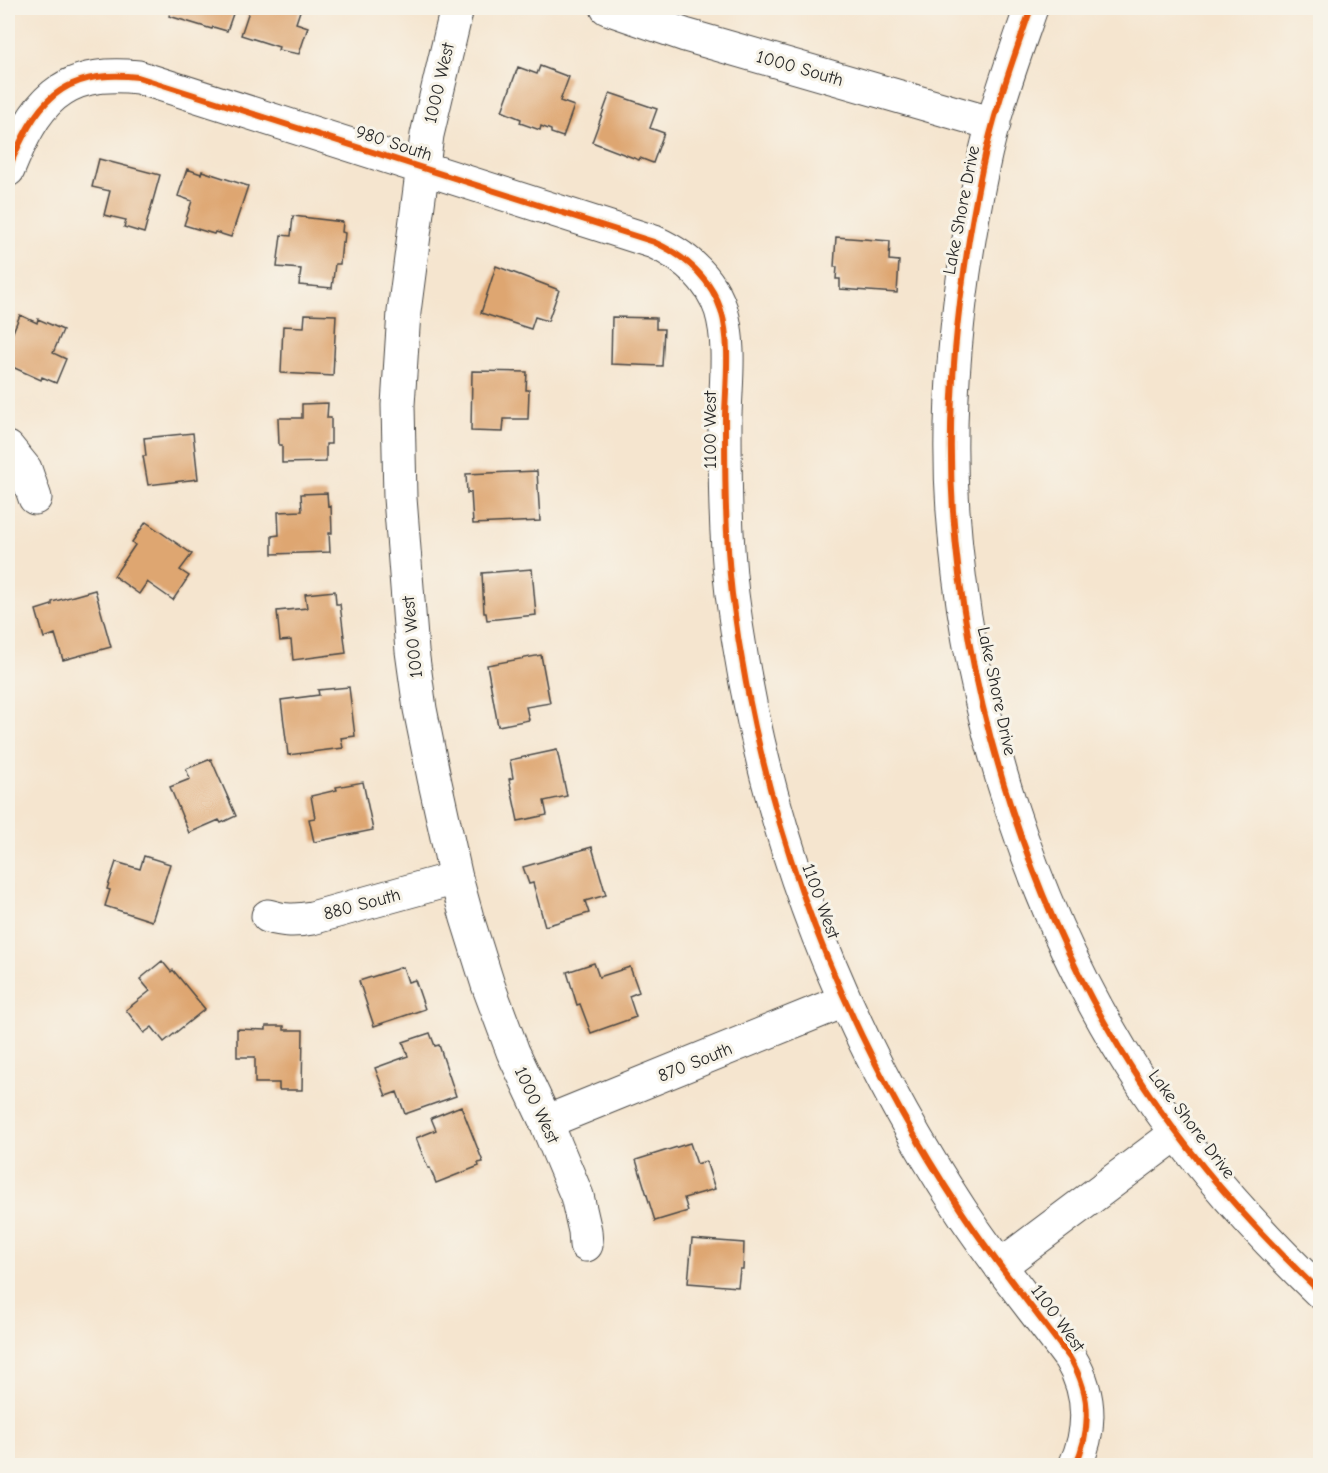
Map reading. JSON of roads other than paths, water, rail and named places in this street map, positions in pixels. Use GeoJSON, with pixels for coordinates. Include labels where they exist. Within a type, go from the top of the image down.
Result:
{"type":"FeatureCollection","features":[{"type":"Feature","properties":{"kind":"street","name":"1000 West"},"geometry":{"type":"LineString","coordinates":[[457,8],[427,135],[404,312],[398,405],[400,498],[412,651],[420,709],[456,878],[488,985],[513,1052],[577,1196],[586,1245]]}},
{"type":"Feature","properties":{"kind":"street","name":"1000 South"},"geometry":{"type":"LineString","coordinates":[[607,8],[685,35],[994,124]]}},
{"type":"Feature","properties":{"kind":"street","name":"Lake Shore Drive"},"geometry":{"type":"LineString","coordinates":[[1031,8],[982,165],[964,268],[957,329],[953,389],[953,509],[959,578],[970,642],[1002,781],[1024,846],[1081,978],[1114,1039],[1177,1133],[1239,1210],[1320,1292]]}},
{"type":"Feature","properties":{"kind":"street","name":"980 South"},"geometry":{"type":"LineString","coordinates":[[8,170],[34,117],[60,89],[98,76],[138,77],[654,242],[684,258],[707,282]]}},
{"type":"Feature","properties":{"kind":"street","name":"1100 West"},"geometry":{"type":"LineString","coordinates":[[707,282],[718,303],[725,326],[725,502],[734,608],[752,717],[787,850],[824,954],[844,1001],[876,1064],[941,1180],[1000,1266],[1070,1358],[1083,1386],[1088,1418],[1081,1451],[1074,1466]]}},
{"type":"Feature","properties":{"kind":"street"},"geometry":{"type":"LineString","coordinates":[[8,448],[25,469],[35,498]]}},
{"type":"Feature","properties":{"kind":"street","name":"880 South"},"geometry":{"type":"LineString","coordinates":[[268,916],[296,921],[312,918],[456,878]]}},
{"type":"Feature","properties":{"kind":"street","name":"870 South"},"geometry":{"type":"LineString","coordinates":[[546,1122],[844,1001]]}},
{"type":"Feature","properties":{"kind":"street"},"geometry":{"type":"LineString","coordinates":[[1000,1266],[1177,1133]]}}]}
